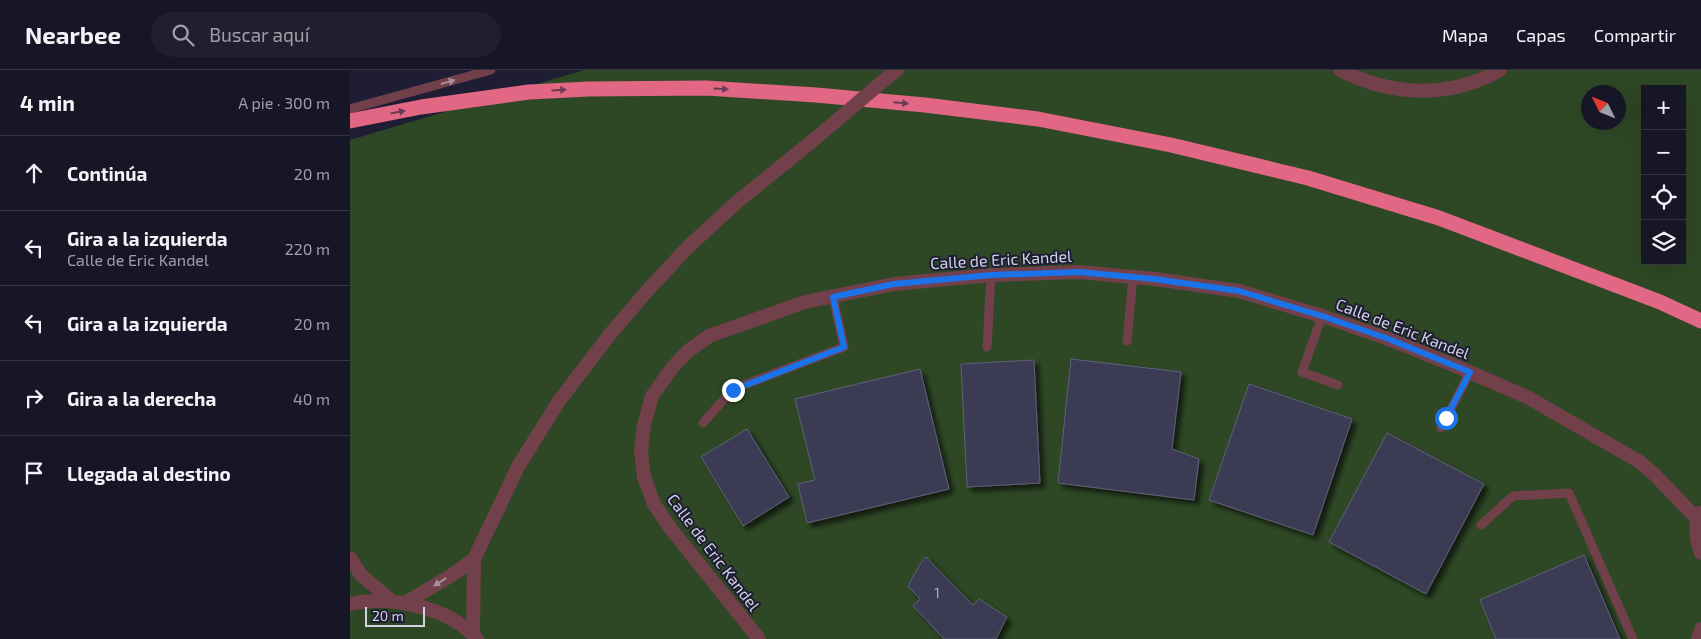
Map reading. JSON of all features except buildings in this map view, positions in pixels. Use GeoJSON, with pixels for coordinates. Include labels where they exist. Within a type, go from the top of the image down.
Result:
{"type":"FeatureCollection","features":[{"type":"Feature","properties":{"kind":"highway"},"geometry":{"type":"LineString","coordinates":[[350,121],[421,107],[529,92],[589,89],[706,88],[816,95],[925,105],[1038,119],[1170,145],[1308,178],[1439,218],[1660,302],[1701,320]]}},
{"type":"Feature","properties":{"kind":"street"},"geometry":{"type":"LineString","coordinates":[[1340,70],[1377,85],[1424,92],[1470,85],[1500,70]]}},
{"type":"Feature","properties":{"kind":"street"},"geometry":{"type":"LineString","coordinates":[[475,637],[474,559],[519,465],[559,401],[646,291],[688,247],[737,202],[893,73]]}},
{"type":"Feature","properties":{"kind":"street","name":"Calle de Eric Kandel"},"geometry":{"type":"LineString","coordinates":[[759,639],[671,529],[654,504],[644,477],[640,450],[644,425],[652,396],[672,368],[688,351],[709,336],[796,305],[894,284],[991,275],[1079,272],[1239,291],[1386,338],[1529,398],[1640,462],[1699,516]]}},
{"type":"Feature","properties":{"kind":"street"},"geometry":{"type":"LineString","coordinates":[[1699,516],[1696,541],[1701,553]]}},
{"type":"Feature","properties":{"kind":"street"},"geometry":{"type":"LineString","coordinates":[[350,558],[361,575],[398,602]]}},
{"type":"Feature","properties":{"kind":"street"},"geometry":{"type":"LineString","coordinates":[[398,602],[452,575],[474,559]]}},
{"type":"Feature","properties":{"kind":"street"},"geometry":{"type":"LineString","coordinates":[[350,604],[398,602],[423,607],[441,614],[475,637]]}},
{"type":"Feature","properties":{"kind":"street"},"geometry":{"type":"LineString","coordinates":[[1698,639],[1701,629]]}},
{"type":"Feature","properties":{"kind":"lane"},"geometry":{"type":"LineString","coordinates":[[350,109],[491,70]]}},
{"type":"Feature","properties":{"kind":"lane"},"geometry":{"type":"LineString","coordinates":[[987,347],[991,275]]}},
{"type":"Feature","properties":{"kind":"lane"},"geometry":{"type":"LineString","coordinates":[[1127,341],[1133,277]]}},
{"type":"Feature","properties":{"kind":"lane"},"geometry":{"type":"LineString","coordinates":[[703,423],[733,390],[844,347],[833,297]]}},
{"type":"Feature","properties":{"kind":"lane"},"geometry":{"type":"LineString","coordinates":[[1322,316],[1302,372],[1338,385]]}},
{"type":"Feature","properties":{"kind":"lane"},"geometry":{"type":"LineString","coordinates":[[1441,428],[1470,372]]}},
{"type":"Feature","properties":{"kind":"lane"},"geometry":{"type":"LineString","coordinates":[[1481,525],[1513,496],[1569,493],[1633,639]]}},
{"type":"Feature","properties":{"kind":"green space"},"geometry":{"type":"Polygon","coordinates":[[[584,70],[1701,70],[1701,639],[350,639],[350,140],[584,70]]]}},
{"type":"Feature","properties":{"kind":"route"},"geometry":{"type":"LineString","coordinates":[[733,390],[844,347],[833,297],[894,284],[991,275],[1079,272],[1154,279],[1239,291],[1386,338],[1470,372],[1446,418]]}}]}
